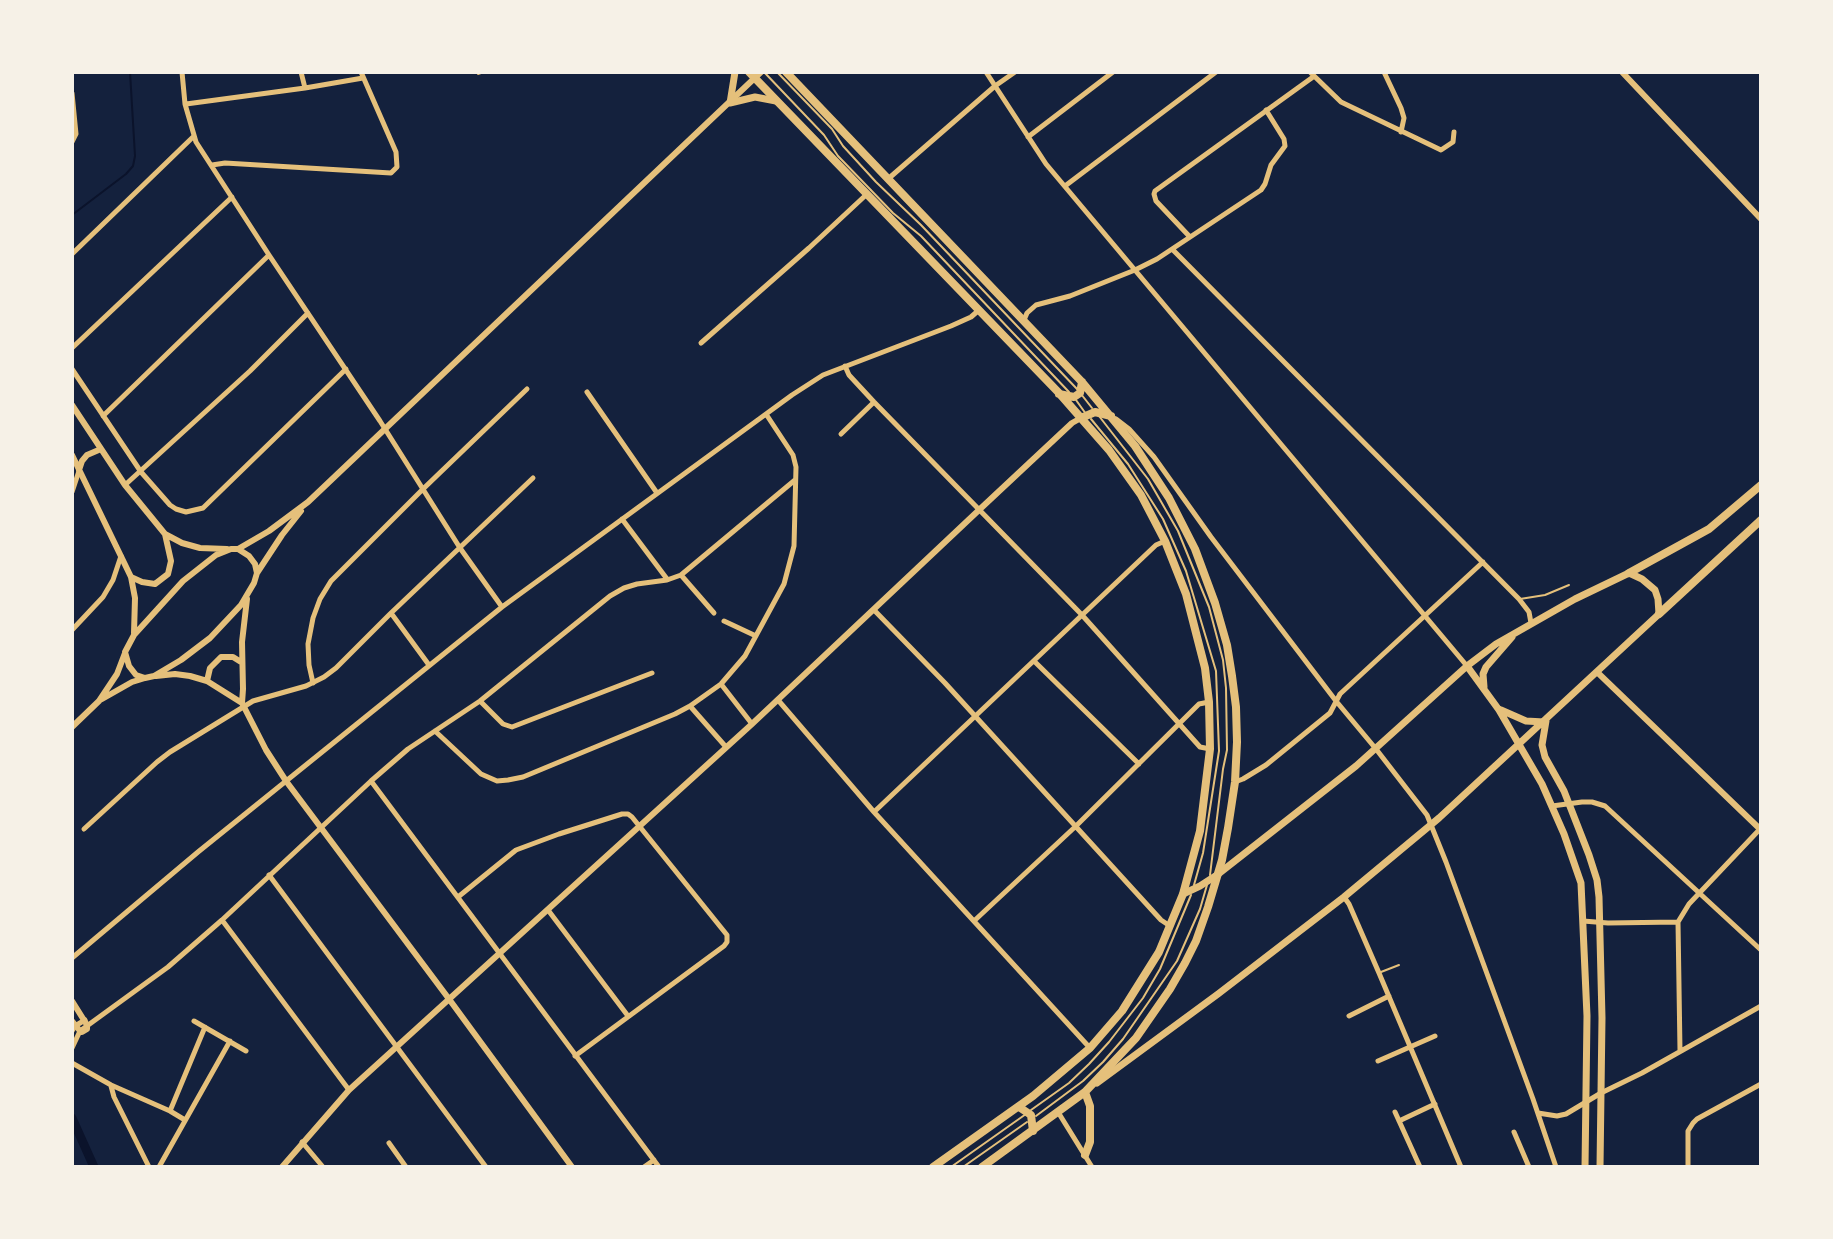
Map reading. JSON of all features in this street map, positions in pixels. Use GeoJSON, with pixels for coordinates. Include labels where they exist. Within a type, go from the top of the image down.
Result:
{"type":"FeatureCollection","features":[{"type":"Feature","properties":{"kind":"main road"},"geometry":{"type":"LineString","coordinates":[[735,72],[730,103],[755,97],[778,102]]}},
{"type":"Feature","properties":{"kind":"main road"},"geometry":{"type":"LineString","coordinates":[[786,72],[1112,416],[1169,498],[1195,549],[1215,603],[1227,645],[1236,707],[1237,742],[1235,782],[1217,875],[1196,941],[1170,989],[1136,1038],[1085,1092]]}},
{"type":"Feature","properties":{"kind":"main road"},"geometry":{"type":"LineString","coordinates":[[757,74],[778,102],[1059,393],[1088,415],[1141,495],[1165,541],[1186,594],[1205,668],[1210,749],[1200,831],[1171,927],[1145,977],[1122,1011],[1090,1048],[1019,1107],[933,1167]]}},
{"type":"Feature","properties":{"kind":"main road"},"geometry":{"type":"LineString","coordinates":[[1059,393],[1077,395],[1082,382]]}},
{"type":"Feature","properties":{"kind":"main road"},"geometry":{"type":"LineString","coordinates":[[1088,415],[1112,416]]}},
{"type":"Feature","properties":{"kind":"main road"},"geometry":{"type":"LineString","coordinates":[[1183,894],[1217,875],[1376,749],[1467,666],[1496,644],[1695,538],[1761,485]]}},
{"type":"Feature","properties":{"kind":"main road"},"geometry":{"type":"LineString","coordinates":[[982,1167],[1218,994],[1344,897],[1546,721],[1759,524]]}},
{"type":"Feature","properties":{"kind":"main road"},"geometry":{"type":"LineString","coordinates":[[1629,573],[1655,590],[1659,614]]}},
{"type":"Feature","properties":{"kind":"main road"},"geometry":{"type":"LineString","coordinates":[[1484,688],[1486,667],[1519,630]]}},
{"type":"Feature","properties":{"kind":"main road"},"geometry":{"type":"LineString","coordinates":[[1467,666],[1499,710],[1542,784],[1581,883],[1587,1016],[1585,1167]]}},
{"type":"Feature","properties":{"kind":"main road"},"geometry":{"type":"LineString","coordinates":[[1499,710],[1526,721],[1546,721]]}},
{"type":"Feature","properties":{"kind":"main road"},"geometry":{"type":"LineString","coordinates":[[1546,721],[1542,745],[1545,757],[1564,791],[1597,880],[1601,922],[1600,1167]]}},
{"type":"Feature","properties":{"kind":"main road"},"geometry":{"type":"LineString","coordinates":[[1085,1092],[1090,1106],[1090,1142],[1085,1155]]}},
{"type":"Feature","properties":{"kind":"main road"},"geometry":{"type":"LineString","coordinates":[[1019,1107],[1030,1115],[1033,1131]]}},
{"type":"Feature","properties":{"kind":"street"},"geometry":{"type":"LineString","coordinates":[[182,72],[193,137],[385,428],[460,548],[502,607]]}},
{"type":"Feature","properties":{"kind":"street"},"geometry":{"type":"LineString","coordinates":[[301,72],[305,88]]}},
{"type":"Feature","properties":{"kind":"street"},"geometry":{"type":"LineString","coordinates":[[986,72],[1046,164],[1467,666]]}},
{"type":"Feature","properties":{"kind":"street"},"geometry":{"type":"LineString","coordinates":[[888,179],[1015,72]]}},
{"type":"Feature","properties":{"kind":"street"},"geometry":{"type":"LineString","coordinates":[[1028,137],[1113,72]]}},
{"type":"Feature","properties":{"kind":"street"},"geometry":{"type":"LineString","coordinates":[[1065,186],[1216,72]]}},
{"type":"Feature","properties":{"kind":"street"},"geometry":{"type":"LineString","coordinates":[[1384,72],[1404,118],[1401,132]]}},
{"type":"Feature","properties":{"kind":"street"},"geometry":{"type":"LineString","coordinates":[[1622,72],[1761,219]]}},
{"type":"Feature","properties":{"kind":"street"},"geometry":{"type":"LineString","coordinates":[[72,727],[99,701],[117,674],[134,635],[183,581],[216,555],[269,531],[308,502],[757,74]]}},
{"type":"Feature","properties":{"kind":"street"},"geometry":{"type":"LineString","coordinates":[[1190,237],[1156,201],[1155,191],[1311,74],[1341,102],[1441,150],[1453,142],[1454,132]]}},
{"type":"Feature","properties":{"kind":"street"},"geometry":{"type":"LineString","coordinates":[[185,104],[305,88],[362,75],[396,152],[397,167],[391,173],[225,163],[212,165]]}},
{"type":"Feature","properties":{"kind":"street"},"geometry":{"type":"LineString","coordinates":[[72,93],[76,118],[76,134],[72,142]]}},
{"type":"Feature","properties":{"kind":"street"},"geometry":{"type":"LineString","coordinates":[[1023,320],[1036,305],[1070,296],[1135,270],[1173,250],[1261,190],[1271,165],[1285,146],[1281,133],[1266,110]]}},
{"type":"Feature","properties":{"kind":"street"},"geometry":{"type":"LineString","coordinates":[[72,254],[193,137]]}},
{"type":"Feature","properties":{"kind":"street"},"geometry":{"type":"LineString","coordinates":[[701,343],[867,194]]}},
{"type":"Feature","properties":{"kind":"street"},"geometry":{"type":"LineString","coordinates":[[73,347],[232,197]]}},
{"type":"Feature","properties":{"kind":"street"},"geometry":{"type":"LineString","coordinates":[[1173,250],[1519,599],[1529,612],[1531,623]]}},
{"type":"Feature","properties":{"kind":"street"},"geometry":{"type":"LineString","coordinates":[[103,416],[269,255]]}},
{"type":"Feature","properties":{"kind":"street"},"geometry":{"type":"LineString","coordinates":[[72,958],[198,852],[502,607],[810,382],[951,326],[979,310]]}},
{"type":"Feature","properties":{"kind":"street"},"geometry":{"type":"LineString","coordinates":[[125,485],[309,313]]}},
{"type":"Feature","properties":{"kind":"street"},"geometry":{"type":"LineString","coordinates":[[845,366],[849,375],[874,402],[1082,615],[1200,747],[1210,749]]}},
{"type":"Feature","properties":{"kind":"street"},"geometry":{"type":"LineString","coordinates":[[72,369],[141,472],[170,505],[191,512],[203,508],[346,369]]}},
{"type":"Feature","properties":{"kind":"street"},"geometry":{"type":"LineString","coordinates":[[313,683],[308,644],[320,599],[343,568],[527,389]]}},
{"type":"Feature","properties":{"kind":"street"},"geometry":{"type":"LineString","coordinates":[[587,392],[657,493]]}},
{"type":"Feature","properties":{"kind":"street"},"geometry":{"type":"LineString","coordinates":[[841,434],[874,402]]}},
{"type":"Feature","properties":{"kind":"street"},"geometry":{"type":"LineString","coordinates":[[72,405],[125,485],[165,534],[200,548],[245,552],[253,559],[257,573]]}},
{"type":"Feature","properties":{"kind":"street"},"geometry":{"type":"LineString","coordinates":[[435,731],[481,774],[490,779],[508,780],[523,777],[690,706],[721,684],[745,656],[784,584],[794,546],[796,467],[793,455],[766,414]]}},
{"type":"Feature","properties":{"kind":"street"},"geometry":{"type":"LineString","coordinates":[[282,1167],[349,1090],[752,724],[1072,423],[1088,415]]}},
{"type":"Feature","properties":{"kind":"street"},"geometry":{"type":"LineString","coordinates":[[1112,416],[1129,429],[1154,457],[1336,701],[1425,812],[1556,1167]]}},
{"type":"Feature","properties":{"kind":"street"},"geometry":{"type":"LineString","coordinates":[[72,492],[82,461],[87,455],[101,449]]}},
{"type":"Feature","properties":{"kind":"street"},"geometry":{"type":"LineString","coordinates":[[72,455],[131,577],[135,598],[134,635]]}},
{"type":"Feature","properties":{"kind":"street"},"geometry":{"type":"LineString","coordinates":[[84,829],[157,762],[242,705],[313,683],[336,668],[533,478]]}},
{"type":"Feature","properties":{"kind":"street"},"geometry":{"type":"LineString","coordinates":[[85,1023],[94,1020],[168,967],[408,749],[480,701],[610,596],[637,584],[681,575],[795,480]]}},
{"type":"Feature","properties":{"kind":"street"},"geometry":{"type":"LineString","coordinates":[[242,705],[241,662],[247,597],[257,573],[308,502]]}},
{"type":"Feature","properties":{"kind":"street"},"geometry":{"type":"LineString","coordinates":[[622,519],[667,580]]}},
{"type":"Feature","properties":{"kind":"street"},"geometry":{"type":"LineString","coordinates":[[131,577],[155,584],[168,574],[171,561],[165,534]]}},
{"type":"Feature","properties":{"kind":"street"},"geometry":{"type":"LineString","coordinates":[[874,812],[1156,545],[1165,541]]}},
{"type":"Feature","properties":{"kind":"street"},"geometry":{"type":"LineString","coordinates":[[72,630],[103,597],[122,555]]}},
{"type":"Feature","properties":{"kind":"street"},"geometry":{"type":"LineString","coordinates":[[1235,782],[1266,765],[1330,713],[1340,694],[1483,562]]}},
{"type":"Feature","properties":{"kind":"street"},"geometry":{"type":"LineString","coordinates":[[681,575],[714,613]]}},
{"type":"Feature","properties":{"kind":"street"},"geometry":{"type":"LineString","coordinates":[[154,676],[203,643],[247,597]]}},
{"type":"Feature","properties":{"kind":"street"},"geometry":{"type":"LineString","coordinates":[[874,610],[1161,920],[1171,927]]}},
{"type":"Feature","properties":{"kind":"street"},"geometry":{"type":"LineString","coordinates":[[391,613],[429,665]]}},
{"type":"Feature","properties":{"kind":"street"},"geometry":{"type":"LineString","coordinates":[[724,621],[756,636]]}},
{"type":"Feature","properties":{"kind":"street"},"geometry":{"type":"LineString","coordinates":[[125,652],[132,671],[145,678]]}},
{"type":"Feature","properties":{"kind":"street"},"geometry":{"type":"LineString","coordinates":[[207,681],[210,668],[221,657],[233,657],[241,662]]}},
{"type":"Feature","properties":{"kind":"street"},"geometry":{"type":"LineString","coordinates":[[1034,661],[1139,764]]}},
{"type":"Feature","properties":{"kind":"street"},"geometry":{"type":"LineString","coordinates":[[1597,672],[1760,830],[1689,904],[1678,922],[1680,1051]]}},
{"type":"Feature","properties":{"kind":"street"},"geometry":{"type":"LineString","coordinates":[[480,701],[503,724],[512,727],[652,673]]}},
{"type":"Feature","properties":{"kind":"street"},"geometry":{"type":"LineString","coordinates":[[99,701],[132,682],[175,674],[207,681],[242,705],[286,781],[572,1167]]}},
{"type":"Feature","properties":{"kind":"street"},"geometry":{"type":"LineString","coordinates":[[721,684],[752,724]]}},
{"type":"Feature","properties":{"kind":"street"},"geometry":{"type":"LineString","coordinates":[[778,700],[874,812],[1090,1048]]}},
{"type":"Feature","properties":{"kind":"street"},"geometry":{"type":"LineString","coordinates":[[974,921],[1076,826],[1199,704],[1209,702]]}},
{"type":"Feature","properties":{"kind":"street"},"geometry":{"type":"LineString","coordinates":[[690,706],[726,747]]}},
{"type":"Feature","properties":{"kind":"street"},"geometry":{"type":"LineString","coordinates":[[371,781],[659,1167]]}},
{"type":"Feature","properties":{"kind":"street"},"geometry":{"type":"LineString","coordinates":[[1552,806],[1592,802],[1605,806],[1761,950]]}},
{"type":"Feature","properties":{"kind":"street"},"geometry":{"type":"LineString","coordinates":[[458,897],[510,854],[526,846],[628,814],[727,935],[724,946],[575,1056]]}},
{"type":"Feature","properties":{"kind":"street"},"geometry":{"type":"LineString","coordinates":[[269,875],[486,1167]]}},
{"type":"Feature","properties":{"kind":"street"},"geometry":{"type":"LineString","coordinates":[[1344,897],[1461,1167]]}},
{"type":"Feature","properties":{"kind":"street"},"geometry":{"type":"LineString","coordinates":[[548,910],[628,1016]]}},
{"type":"Feature","properties":{"kind":"street"},"geometry":{"type":"LineString","coordinates":[[222,920],[349,1090]]}},
{"type":"Feature","properties":{"kind":"street"},"geometry":{"type":"LineString","coordinates":[[1583,921],[1678,922]]}},
{"type":"Feature","properties":{"kind":"street"},"geometry":{"type":"LineString","coordinates":[[1349,1016],[1389,996]]}},
{"type":"Feature","properties":{"kind":"street"},"geometry":{"type":"LineString","coordinates":[[72,1001],[85,1023],[85,1031],[75,1027],[72,1048]]}},
{"type":"Feature","properties":{"kind":"street"},"geometry":{"type":"LineString","coordinates":[[1537,1113],[1566,1114],[1761,1006]]}},
{"type":"Feature","properties":{"kind":"street"},"geometry":{"type":"LineString","coordinates":[[194,1021],[246,1051]]}},
{"type":"Feature","properties":{"kind":"street"},"geometry":{"type":"LineString","coordinates":[[170,1111],[205,1027]]}},
{"type":"Feature","properties":{"kind":"street"},"geometry":{"type":"LineString","coordinates":[[1378,1061],[1435,1036]]}},
{"type":"Feature","properties":{"kind":"street"},"geometry":{"type":"LineString","coordinates":[[159,1167],[230,1041]]}},
{"type":"Feature","properties":{"kind":"street"},"geometry":{"type":"LineString","coordinates":[[72,1063],[185,1120]]}},
{"type":"Feature","properties":{"kind":"street"},"geometry":{"type":"LineString","coordinates":[[1688,1167],[1688,1131],[1693,1123],[1761,1084]]}},
{"type":"Feature","properties":{"kind":"street"},"geometry":{"type":"LineString","coordinates":[[111,1085],[149,1167]]}},
{"type":"Feature","properties":{"kind":"street"},"geometry":{"type":"LineString","coordinates":[[1399,1121],[1435,1104]]}},
{"type":"Feature","properties":{"kind":"street"},"geometry":{"type":"LineString","coordinates":[[1058,1112],[1092,1167]]}},
{"type":"Feature","properties":{"kind":"street"},"geometry":{"type":"LineString","coordinates":[[1395,1112],[1420,1167]]}},
{"type":"Feature","properties":{"kind":"street"},"geometry":{"type":"LineString","coordinates":[[1514,1132],[1529,1167]]}},
{"type":"Feature","properties":{"kind":"street"},"geometry":{"type":"LineString","coordinates":[[302,1142],[323,1167]]}},
{"type":"Feature","properties":{"kind":"street"},"geometry":{"type":"LineString","coordinates":[[389,1143],[406,1167]]}},
{"type":"Feature","properties":{"kind":"street"},"geometry":{"type":"LineString","coordinates":[[644,1167],[654,1160]]}},
{"type":"Feature","properties":{"kind":"lane"},"geometry":{"type":"LineString","coordinates":[[478,74],[484,72]]}},
{"type":"Feature","properties":{"kind":"lane"},"geometry":{"type":"LineString","coordinates":[[777,72],[1077,395],[1088,415],[1128,464],[1163,519],[1186,571],[1216,671],[1219,751],[1205,841],[1193,890],[1160,969],[1143,998],[1089,1064],[963,1167]]}},
{"type":"Feature","properties":{"kind":"lane"},"geometry":{"type":"LineString","coordinates":[[757,74],[824,135],[838,156],[893,213],[921,236],[1077,395],[1088,415],[1148,479],[1178,531],[1209,607],[1223,660],[1227,750],[1212,865],[1200,909],[1177,961],[1123,1039],[1083,1081],[951,1167]]}},
{"type":"Feature","properties":{"kind":"lane"},"geometry":{"type":"LineString","coordinates":[[1519,599],[1545,595],[1569,585]]}},
{"type":"Feature","properties":{"kind":"lane"},"geometry":{"type":"LineString","coordinates":[[1379,973],[1399,965]]}},
{"type":"Feature","properties":{"kind":"waterway"},"geometry":{"type":"LineString","coordinates":[[72,215],[133,166],[130,72]]}},
{"type":"Feature","properties":{"kind":"waterway"},"geometry":{"type":"LineString","coordinates":[[72,1118],[94,1167]]}}]}
